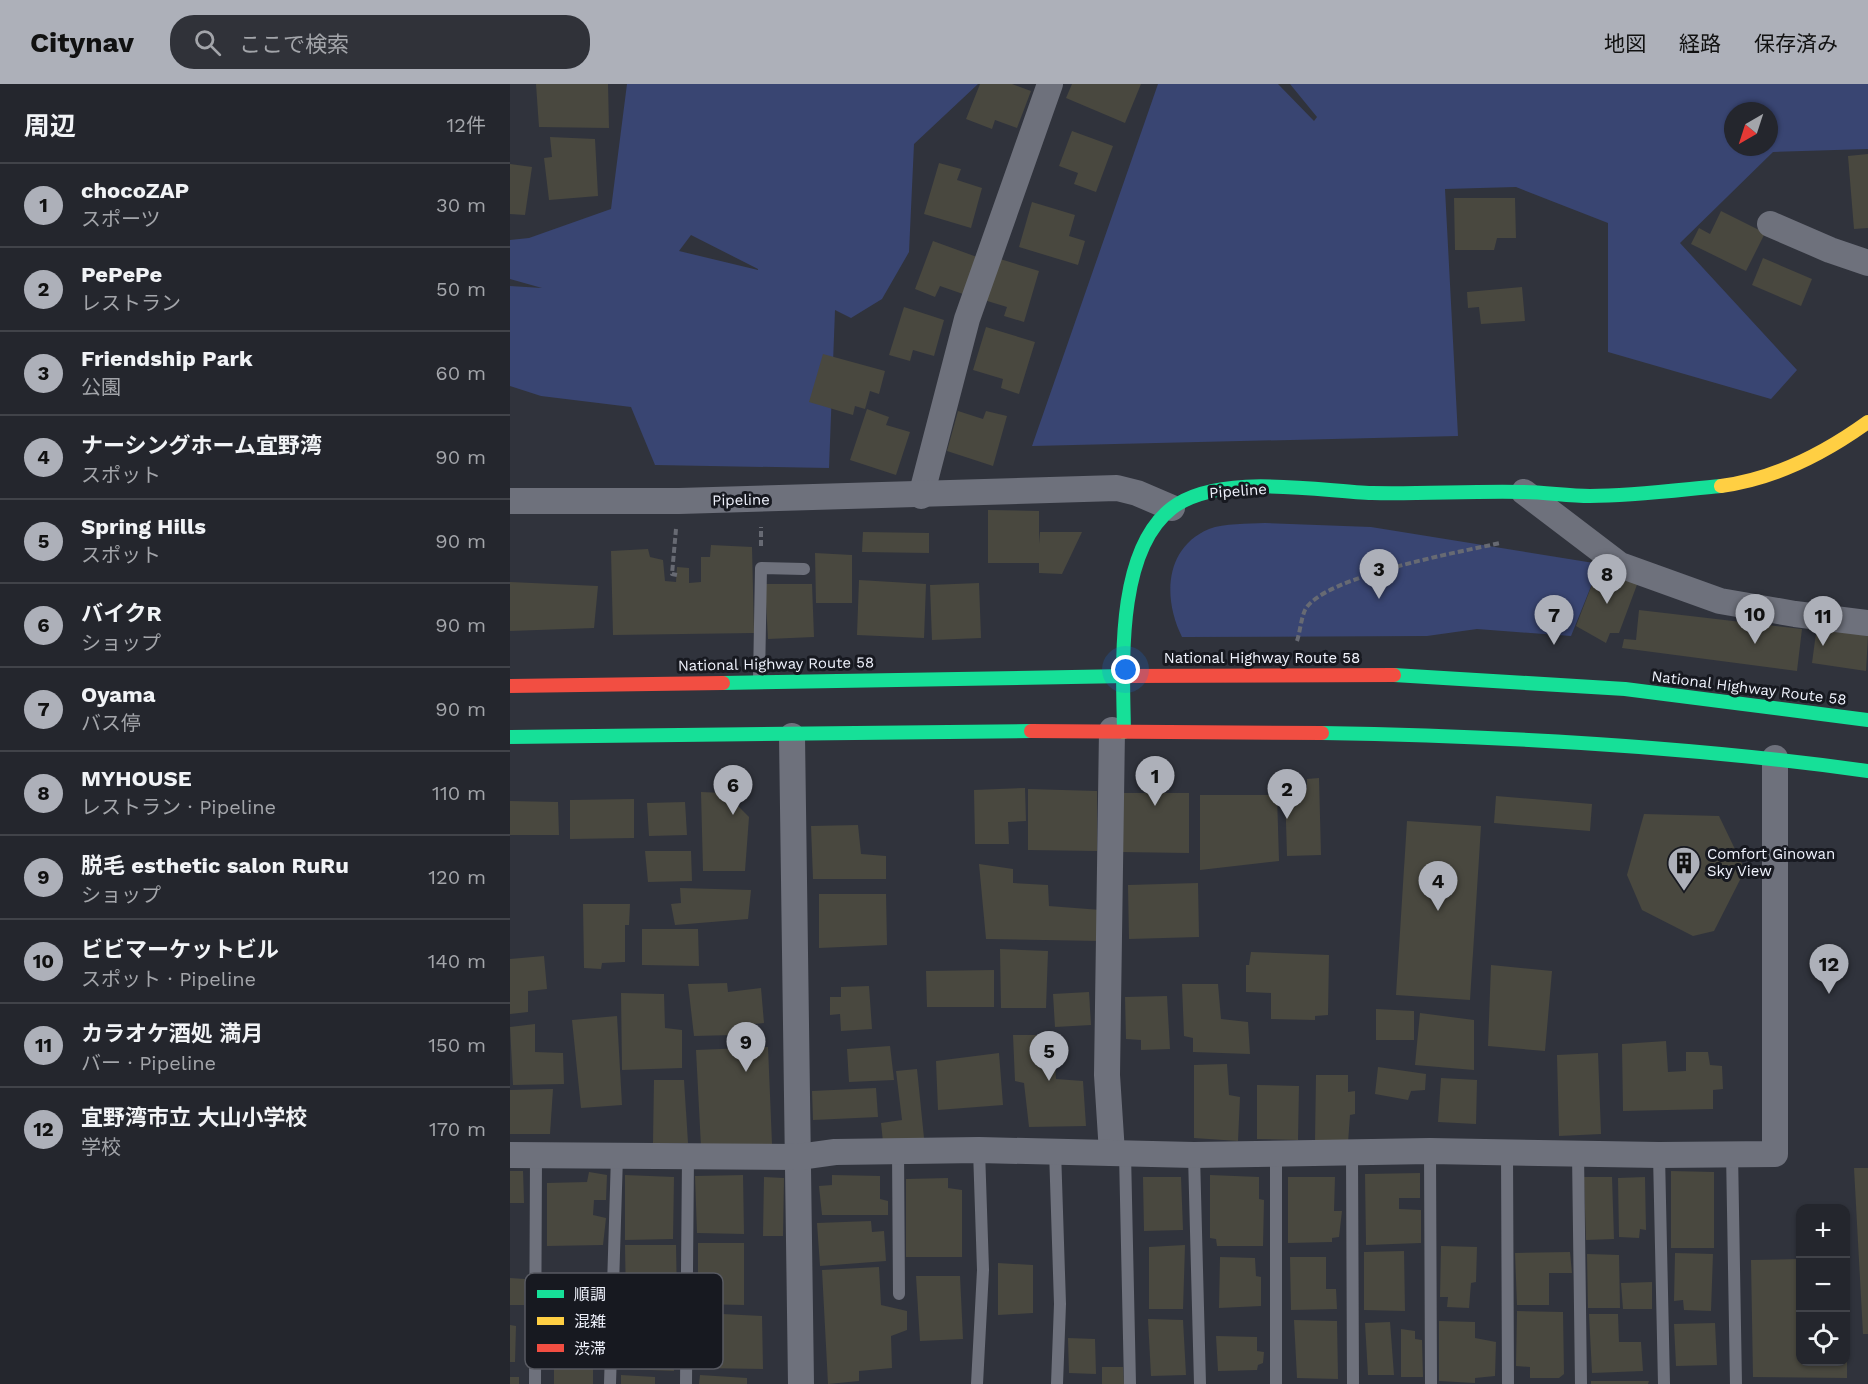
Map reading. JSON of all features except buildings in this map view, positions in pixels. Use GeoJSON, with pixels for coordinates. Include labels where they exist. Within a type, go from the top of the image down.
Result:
{"type":"FeatureCollection","features":[{"type":"Feature","properties":{"kind":"main road","name":"Pipeline"},"geometry":{"type":"LineString","coordinates":[[1172,508],[1204,493],[1249,488],[1368,492],[1524,492],[1597,496],[1738,483],[1794,466],[1843,441],[1868,422]]}},
{"type":"Feature","properties":{"kind":"main road"},"geometry":{"type":"LineString","coordinates":[[1118,731],[1129,603],[1138,560],[1155,529],[1172,508]]}},
{"type":"Feature","properties":{"kind":"main road","name":"National Highway Route 58"},"geometry":{"type":"LineString","coordinates":[[510,686],[1339,673],[1463,677],[1625,689],[1868,720]]}},
{"type":"Feature","properties":{"kind":"main road"},"geometry":{"type":"LineString","coordinates":[[510,737],[1118,731],[1496,738],[1775,758],[1868,771]]}},
{"type":"Feature","properties":{"kind":"street"},"geometry":{"type":"LineString","coordinates":[[921,496],[967,319],[1050,84]]}},
{"type":"Feature","properties":{"kind":"street"},"geometry":{"type":"LineString","coordinates":[[1770,224],[1830,250],[1868,262]]}},
{"type":"Feature","properties":{"kind":"street","name":"Pipeline"},"geometry":{"type":"LineString","coordinates":[[510,501],[679,501],[921,496],[1117,488],[1137,493],[1172,508]]}},
{"type":"Feature","properties":{"kind":"street"},"geometry":{"type":"LineString","coordinates":[[1524,492],[1620,565],[1720,601],[1795,614],[1868,623]]}},
{"type":"Feature","properties":{"kind":"street"},"geometry":{"type":"LineString","coordinates":[[1118,731],[1107,1075],[1118,1153]]}},
{"type":"Feature","properties":{"kind":"street"},"geometry":{"type":"LineString","coordinates":[[792,736],[801,1384]]}},
{"type":"Feature","properties":{"kind":"street"},"geometry":{"type":"LineString","coordinates":[[510,1155],[799,1158],[835,1152],[979,1149],[1194,1155],[1430,1151],[1659,1155],[1732,1152],[1774,1154],[1775,758]]}},
{"type":"Feature","properties":{"kind":"lane"},"geometry":{"type":"LineString","coordinates":[[759,681],[760,568],[804,569]]}},
{"type":"Feature","properties":{"kind":"lane"},"geometry":{"type":"LineString","coordinates":[[978,1384],[983,1270],[979,1149]]}},
{"type":"Feature","properties":{"kind":"lane"},"geometry":{"type":"LineString","coordinates":[[1055,1150],[1060,1304],[1057,1384]]}},
{"type":"Feature","properties":{"kind":"lane"},"geometry":{"type":"LineString","coordinates":[[898,1151],[899,1294]]}},
{"type":"Feature","properties":{"kind":"lane"},"geometry":{"type":"LineString","coordinates":[[1430,1151],[1431,1384]]}},
{"type":"Feature","properties":{"kind":"lane"},"geometry":{"type":"LineString","coordinates":[[1732,1152],[1736,1384]]}},
{"type":"Feature","properties":{"kind":"lane"},"geometry":{"type":"LineString","coordinates":[[1118,1153],[1130,1384]]}},
{"type":"Feature","properties":{"kind":"lane"},"geometry":{"type":"LineString","coordinates":[[1507,1153],[1508,1384]]}},
{"type":"Feature","properties":{"kind":"lane"},"geometry":{"type":"LineString","coordinates":[[1578,1153],[1581,1384]]}},
{"type":"Feature","properties":{"kind":"lane"},"geometry":{"type":"LineString","coordinates":[[1275,1154],[1276,1384]]}},
{"type":"Feature","properties":{"kind":"lane"},"geometry":{"type":"LineString","coordinates":[[1352,1154],[1353,1384]]}},
{"type":"Feature","properties":{"kind":"lane"},"geometry":{"type":"LineString","coordinates":[[536,1273],[537,1155]]}},
{"type":"Feature","properties":{"kind":"lane"},"geometry":{"type":"LineString","coordinates":[[1194,1155],[1200,1384]]}},
{"type":"Feature","properties":{"kind":"lane"},"geometry":{"type":"LineString","coordinates":[[1659,1155],[1664,1384]]}},
{"type":"Feature","properties":{"kind":"lane"},"geometry":{"type":"LineString","coordinates":[[613,1273],[617,1156]]}},
{"type":"Feature","properties":{"kind":"lane"},"geometry":{"type":"LineString","coordinates":[[687,1273],[688,1157]]}},
{"type":"Feature","properties":{"kind":"lane"},"geometry":{"type":"LineString","coordinates":[[535,1369],[535,1384]]}},
{"type":"Feature","properties":{"kind":"lane"},"geometry":{"type":"LineString","coordinates":[[610,1369],[610,1384]]}},
{"type":"Feature","properties":{"kind":"lane"},"geometry":{"type":"LineString","coordinates":[[686,1369],[686,1384]]}},
{"type":"Feature","properties":{"kind":"path"},"geometry":{"type":"LineString","coordinates":[[677,575],[672,574],[679,501]]}},
{"type":"Feature","properties":{"kind":"path"},"geometry":{"type":"LineString","coordinates":[[761,522],[761,550]]}},
{"type":"Feature","properties":{"kind":"path"},"geometry":{"type":"LineString","coordinates":[[1297,641],[1306,609],[1326,592],[1367,575],[1500,543]]}},
{"type":"Feature","properties":{"kind":"shaded area"},"geometry":{"type":"Polygon","coordinates":[[[627,84],[978,84],[914,144],[909,252],[882,299],[851,318],[835,310],[829,468],[655,465],[631,407],[541,396],[510,386],[510,286],[542,288],[510,279],[510,240],[529,238],[611,209],[627,84]],[[691,235],[679,251],[758,270],[691,235]]]}},
{"type":"Feature","properties":{"kind":"shaded area"},"geometry":{"type":"Polygon","coordinates":[[[1158,84],[1278,84],[1314,121],[1317,117],[1290,84],[1868,84],[1868,149],[1778,152],[1778,102],[1724,102],[1724,156],[1769,156],[1680,243],[1797,370],[1771,399],[1608,352],[1608,223],[1516,187],[1445,189],[1458,436],[1032,446],[1158,84]]]}},
{"type":"Feature","properties":{"kind":"shaded area"},"geometry":{"type":"Polygon","coordinates":[[[1265,523],[1371,527],[1600,564],[1571,636],[1477,629],[1427,636],[1182,637],[1172,607],[1170,591],[1176,562],[1183,549],[1194,538],[1215,527],[1265,523]]]}},
{"type":"Feature","properties":{"kind":"traffic: fast"},"geometry":{"type":"LineString","coordinates":[[1124,732],[1123,676],[1126,612],[1140,553],[1154,528],[1172,508],[1192,497],[1215,490],[1269,486],[1372,493],[1522,492],[1590,496],[1721,486]]}},
{"type":"Feature","properties":{"kind":"traffic: fast"},"geometry":{"type":"LineString","coordinates":[[1394,675],[1625,689],[1868,720]]}},
{"type":"Feature","properties":{"kind":"traffic: fast"},"geometry":{"type":"LineString","coordinates":[[723,683],[1127,676]]}},
{"type":"Feature","properties":{"kind":"traffic: fast"},"geometry":{"type":"LineString","coordinates":[[510,737],[1031,731]]}},
{"type":"Feature","properties":{"kind":"traffic: fast"},"geometry":{"type":"LineString","coordinates":[[1322,733],[1596,744],[1732,755],[1868,771]]}},
{"type":"Feature","properties":{"kind":"traffic: slow"},"geometry":{"type":"LineString","coordinates":[[1721,486],[1741,483],[1799,463],[1868,422]]}},
{"type":"Feature","properties":{"kind":"traffic: jam"},"geometry":{"type":"LineString","coordinates":[[1127,676],[1394,675]]}},
{"type":"Feature","properties":{"kind":"traffic: jam"},"geometry":{"type":"LineString","coordinates":[[510,686],[723,683]]}},
{"type":"Feature","properties":{"kind":"traffic: jam"},"geometry":{"type":"LineString","coordinates":[[1031,731],[1322,733]]}},
{"type":"Feature","properties":{"kind":"place","name":"Friendship Park"},"geometry":{"type":"Point","coordinates":[1379,599]}},
{"type":"Feature","properties":{"kind":"place","name":"MYHOUSE"},"geometry":{"type":"Point","coordinates":[1607,604]}},
{"type":"Feature","properties":{"kind":"place","name":"ビビマーケットビル"},"geometry":{"type":"Point","coordinates":[1755,644]}},
{"type":"Feature","properties":{"kind":"place","name":"Oyama"},"geometry":{"type":"Point","coordinates":[1554,645]}},
{"type":"Feature","properties":{"kind":"place","name":"カラオケ酒処 満月"},"geometry":{"type":"Point","coordinates":[1823,646]}},
{"type":"Feature","properties":{"kind":"place","name":"chocoZAP"},"geometry":{"type":"Point","coordinates":[1155,806]}},
{"type":"Feature","properties":{"kind":"place","name":"バイクR"},"geometry":{"type":"Point","coordinates":[733,815]}},
{"type":"Feature","properties":{"kind":"place","name":"PePePe"},"geometry":{"type":"Point","coordinates":[1287,819]}},
{"type":"Feature","properties":{"kind":"place","name":"Comfort Ginowan Sky View"},"geometry":{"type":"Point","coordinates":[1684,892]}},
{"type":"Feature","properties":{"kind":"place","name":"ナーシングホーム宜野湾"},"geometry":{"type":"Point","coordinates":[1438,911]}},
{"type":"Feature","properties":{"kind":"place","name":"宜野湾市立 大山小学校"},"geometry":{"type":"Point","coordinates":[1829,994]}},
{"type":"Feature","properties":{"kind":"place","name":"脱毛 esthetic salon RuRu"},"geometry":{"type":"Point","coordinates":[746,1072]}},
{"type":"Feature","properties":{"kind":"place","name":"Spring Hills"},"geometry":{"type":"Point","coordinates":[1049,1081]}}]}
